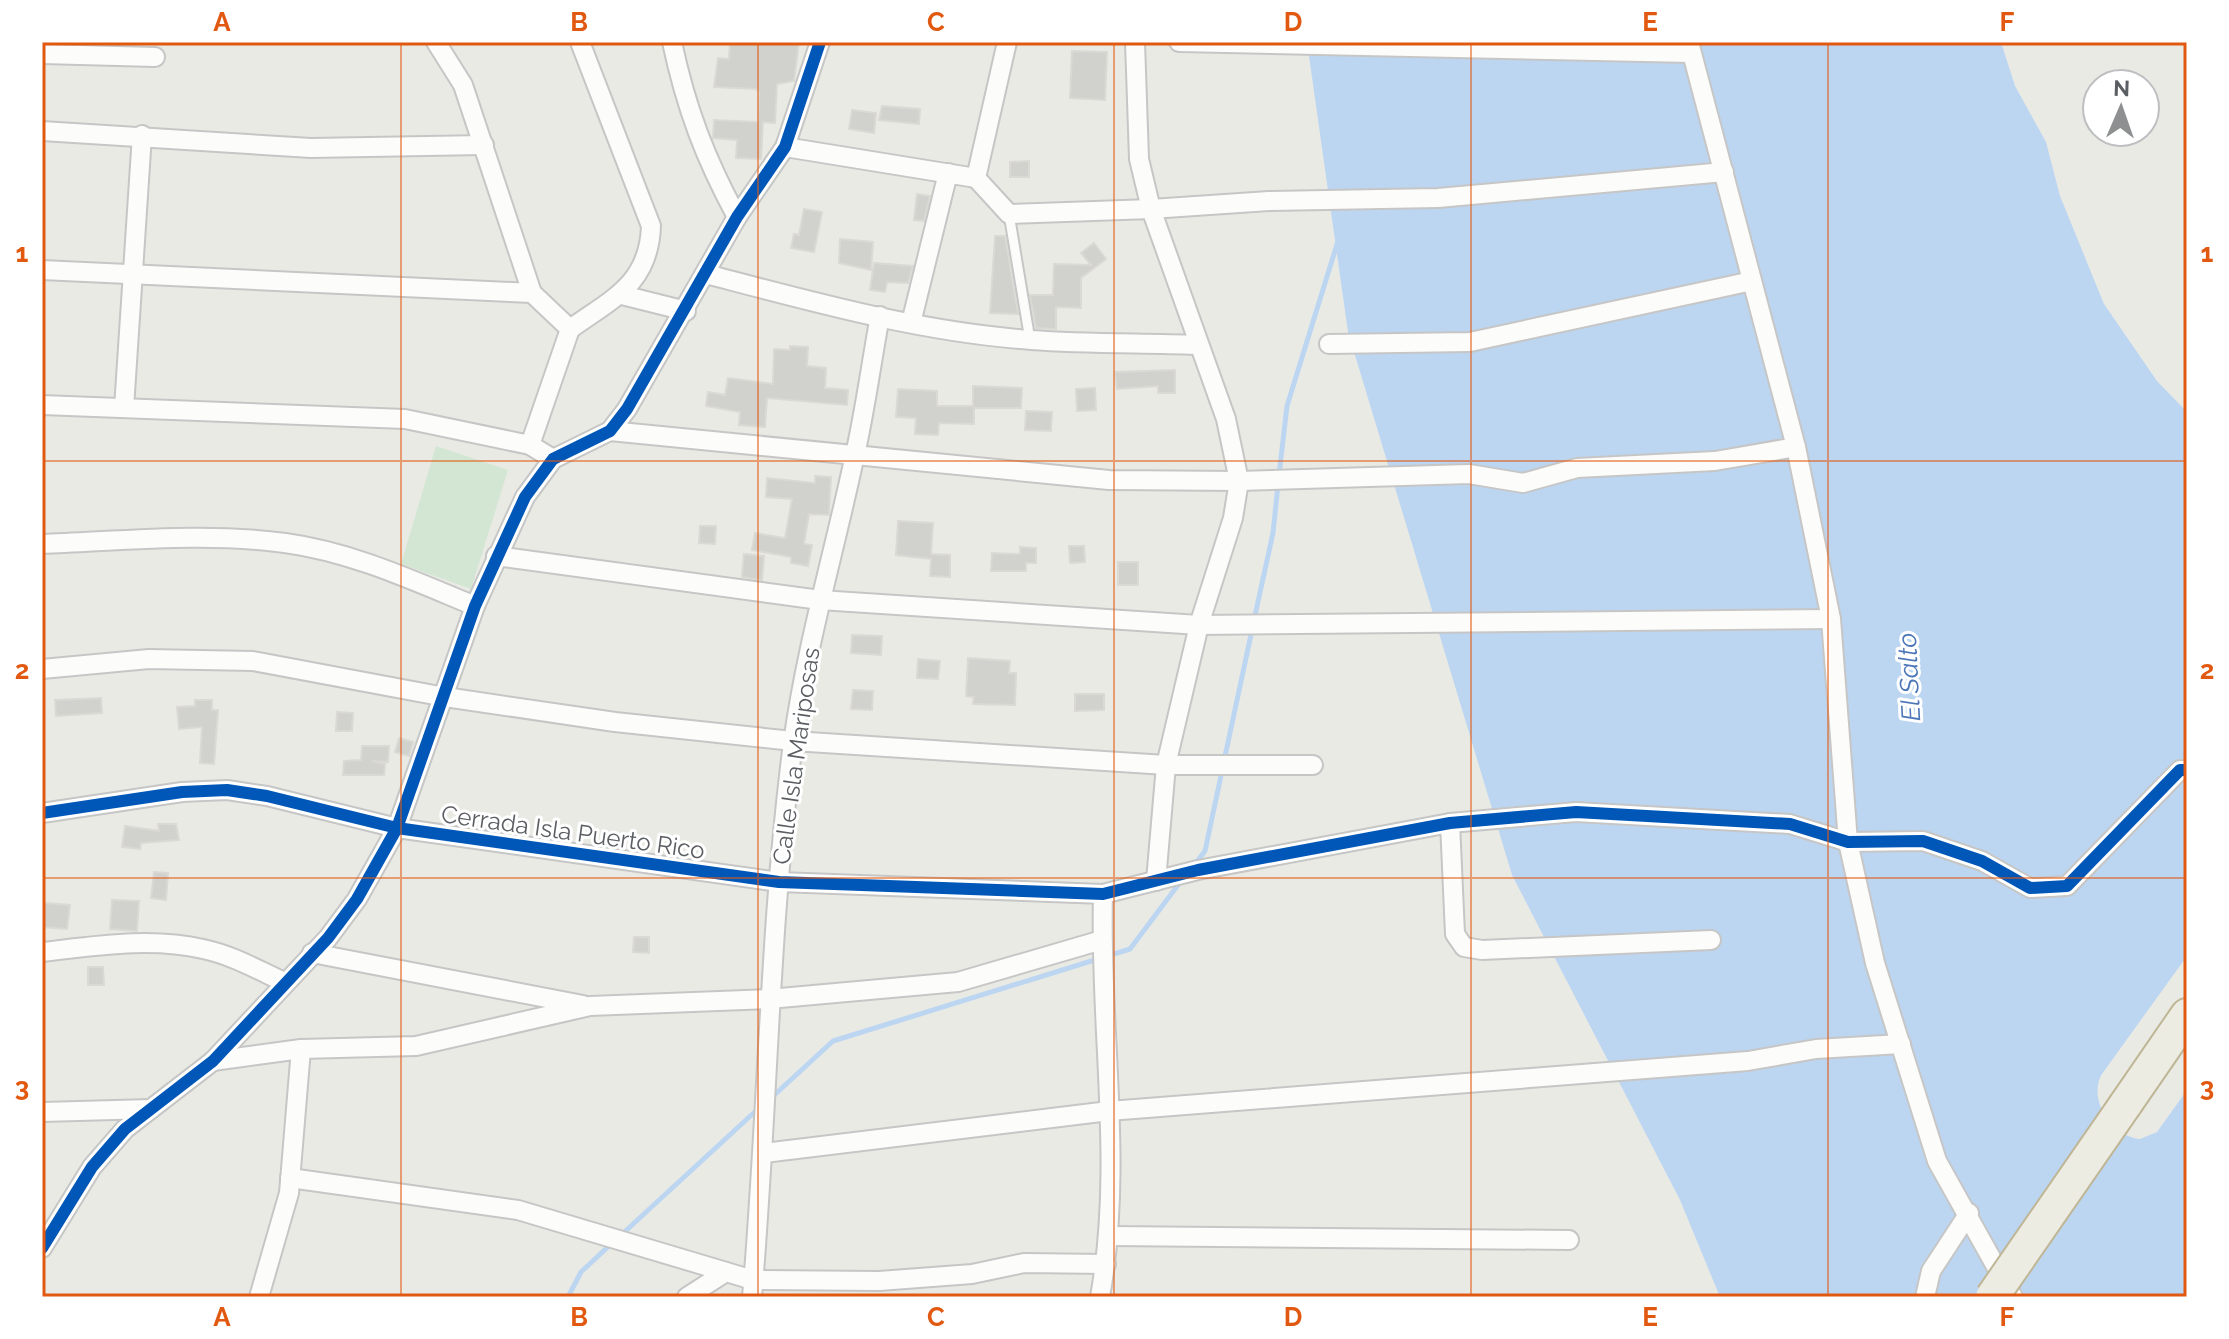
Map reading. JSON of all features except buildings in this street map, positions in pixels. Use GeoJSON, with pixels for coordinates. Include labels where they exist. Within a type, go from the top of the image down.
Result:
{"type":"FeatureCollection","features":[{"type":"Feature","properties":{"kind":"highway"},"geometry":{"type":"LineString","coordinates":[[1992,1297],[2187,1015]]}},
{"type":"Feature","properties":{"kind":"street"},"geometry":{"type":"LineString","coordinates":[[436,42],[463,85],[532,293],[570,329]]}},
{"type":"Feature","properties":{"kind":"street"},"geometry":{"type":"LineString","coordinates":[[530,445],[570,329],[622,295],[641,268],[650,245],[651,226],[580,42]]}},
{"type":"Feature","properties":{"kind":"street"},"geometry":{"type":"LineString","coordinates":[[672,42],[684,100],[709,164],[737,217]]}},
{"type":"Feature","properties":{"kind":"street"},"geometry":{"type":"LineString","coordinates":[[42,1247],[92,1167],[125,1129],[213,1061],[357,899],[397,828],[475,606],[525,497],[553,459],[610,431],[653,368],[737,217],[785,147],[820,42]]}},
{"type":"Feature","properties":{"kind":"street"},"geometry":{"type":"LineString","coordinates":[[976,178],[1007,42]]}},
{"type":"Feature","properties":{"kind":"street"},"geometry":{"type":"LineString","coordinates":[[1135,42],[1139,159],[1151,209],[1196,345],[1226,419],[1239,481],[1233,518],[1199,625],[1166,765],[1156,881]]}},
{"type":"Feature","properties":{"kind":"street"},"geometry":{"type":"LineString","coordinates":[[1179,42],[1690,47],[1796,447],[1831,619],[1848,842],[1875,963],[1937,1161],[1969,1213],[2013,1297]]}},
{"type":"Feature","properties":{"kind":"street"},"geometry":{"type":"LineString","coordinates":[[42,54],[155,57]]}},
{"type":"Feature","properties":{"kind":"street"},"geometry":{"type":"LineString","coordinates":[[42,131],[311,148],[484,145]]}},
{"type":"Feature","properties":{"kind":"street"},"geometry":{"type":"LineString","coordinates":[[124,408],[142,135]]}},
{"type":"Feature","properties":{"kind":"street"},"geometry":{"type":"LineString","coordinates":[[785,147],[976,178],[1009,214],[1269,201],[1438,198],[1724,172]]}},
{"type":"Feature","properties":{"kind":"street"},"geometry":{"type":"LineString","coordinates":[[911,323],[948,173]]}},
{"type":"Feature","properties":{"kind":"street"},"geometry":{"type":"LineString","coordinates":[[42,270],[532,293]]}},
{"type":"Feature","properties":{"kind":"street"},"geometry":{"type":"LineString","coordinates":[[706,274],[829,307],[911,323],[1030,340],[1196,345]]}},
{"type":"Feature","properties":{"kind":"street"},"geometry":{"type":"LineString","coordinates":[[1329,344],[1470,342],[1752,281]]}},
{"type":"Feature","properties":{"kind":"street"},"geometry":{"type":"LineString","coordinates":[[622,295],[686,311]]}},
{"type":"Feature","properties":{"kind":"street","name":"Calle Isla Mariposas"},"geometry":{"type":"LineString","coordinates":[[753,1288],[764,1153],[769,999],[793,741],[820,600],[855,457],[880,316]]}},
{"type":"Feature","properties":{"kind":"street"},"geometry":{"type":"LineString","coordinates":[[42,405],[405,419],[530,445],[553,459]]}},
{"type":"Feature","properties":{"kind":"street"},"geometry":{"type":"LineString","coordinates":[[610,431],[1109,480],[1239,481],[1469,474],[1523,483],[1577,468],[1715,461],[1796,447]]}},
{"type":"Feature","properties":{"kind":"street"},"geometry":{"type":"LineString","coordinates":[[42,544],[193,539],[284,543],[342,555],[475,606]]}},
{"type":"Feature","properties":{"kind":"street"},"geometry":{"type":"LineString","coordinates":[[496,556],[820,600],[1199,625],[1831,619]]}},
{"type":"Feature","properties":{"kind":"street"},"geometry":{"type":"LineString","coordinates":[[42,669],[149,659],[253,661],[445,697],[615,722],[793,741],[1166,765],[1313,765]]}},
{"type":"Feature","properties":{"kind":"street","name":"Cerrada Isla Puerto Rico"},"geometry":{"type":"LineString","coordinates":[[42,813],[182,792],[227,790],[267,796],[397,828],[779,882],[1103,894],[1450,823],[1576,812],[1790,824],[1848,842],[1923,841],[1982,861],[2030,888],[2067,886],[2180,770],[2187,770]]}},
{"type":"Feature","properties":{"kind":"street"},"geometry":{"type":"LineString","coordinates":[[1450,823],[1455,934],[1464,947],[1482,950],[1711,940]]}},
{"type":"Feature","properties":{"kind":"street"},"geometry":{"type":"LineString","coordinates":[[1100,1297],[1109,1236],[1113,1165],[1102,940],[1103,894]]}},
{"type":"Feature","properties":{"kind":"street"},"geometry":{"type":"LineString","coordinates":[[213,1061],[301,1049],[416,1046],[590,1006],[769,999],[958,982],[1102,940]]}},
{"type":"Feature","properties":{"kind":"street"},"geometry":{"type":"LineString","coordinates":[[42,952],[132,942],[177,945],[232,957],[284,982]]}},
{"type":"Feature","properties":{"kind":"street"},"geometry":{"type":"LineString","coordinates":[[312,953],[590,1006]]}},
{"type":"Feature","properties":{"kind":"street"},"geometry":{"type":"LineString","coordinates":[[764,1153],[1109,1111],[1748,1061],[1816,1049],[1901,1044]]}},
{"type":"Feature","properties":{"kind":"street"},"geometry":{"type":"LineString","coordinates":[[259,1297],[290,1178],[301,1049]]}},
{"type":"Feature","properties":{"kind":"street"},"geometry":{"type":"LineString","coordinates":[[42,1112],[151,1109]]}},
{"type":"Feature","properties":{"kind":"street"},"geometry":{"type":"LineString","coordinates":[[290,1178],[518,1210],[726,1272],[753,1288],[972,1274],[1024,1263],[1106,1264]]}},
{"type":"Feature","properties":{"kind":"street"},"geometry":{"type":"LineString","coordinates":[[1925,1297],[1936,1262],[1969,1213]]}},
{"type":"Feature","properties":{"kind":"street"},"geometry":{"type":"LineString","coordinates":[[1109,1236],[1569,1240]]}},
{"type":"Feature","properties":{"kind":"street"},"geometry":{"type":"LineString","coordinates":[[687,1297],[726,1272]]}},
{"type":"Feature","properties":{"kind":"lane"},"geometry":{"type":"LineString","coordinates":[[1009,214],[1030,340]]}},
{"type":"Feature","properties":{"kind":"green space"},"geometry":{"type":"Polygon","coordinates":[[[436,446],[508,470],[471,589],[401,564],[436,446]]]}},
{"type":"Feature","properties":{"kind":"water","name":"El Salto"},"geometry":{"type":"Polygon","coordinates":[[[1307,42],[2001,42],[2015,86],[2046,142],[2060,196],[2104,304],[2157,381],[2187,412],[2187,956],[2102,1074],[2098,1094],[2100,1105],[2112,1124],[2120,1132],[2140,1139],[2157,1132],[2187,1090],[2187,1297],[1720,1297],[1680,1200],[1512,875],[1348,332],[1307,42]]]}},
{"type":"Feature","properties":{"kind":"waterway"},"geometry":{"type":"LineString","coordinates":[[1279,475],[1287,406],[1338,241]]}},
{"type":"Feature","properties":{"kind":"waterway"},"geometry":{"type":"LineString","coordinates":[[1254,620],[1273,533],[1278,485]]}},
{"type":"Feature","properties":{"kind":"waterway"},"geometry":{"type":"LineString","coordinates":[[1224,761],[1252,630]]}},
{"type":"Feature","properties":{"kind":"waterway"},"geometry":{"type":"LineString","coordinates":[[1195,864],[1205,851],[1222,771]]}},
{"type":"Feature","properties":{"kind":"waterway"},"geometry":{"type":"LineString","coordinates":[[770,1099],[833,1041],[1130,949],[1181,881]]}},
{"type":"Feature","properties":{"kind":"waterway"},"geometry":{"type":"LineString","coordinates":[[619,1237],[759,1108]]}},
{"type":"Feature","properties":{"kind":"waterway"},"geometry":{"type":"LineString","coordinates":[[568,1297],[581,1272],[612,1243]]}},
{"type":"Feature","properties":{"kind":"cycle path"},"geometry":{"type":"LineString","coordinates":[[42,1248],[92,1167],[125,1129],[213,1061],[328,938],[357,899],[397,828],[475,606],[525,497],[553,459],[610,431],[627,409],[737,217],[785,147],[820,42]]}},
{"type":"Feature","properties":{"kind":"cycle path"},"geometry":{"type":"LineString","coordinates":[[42,813],[182,792],[227,790],[267,796],[397,828],[779,882],[1103,894],[1198,870],[1450,823],[1576,812],[1790,824],[1848,842],[1923,841],[1982,861],[2030,888],[2067,886],[2180,770],[2187,770]]}}]}
